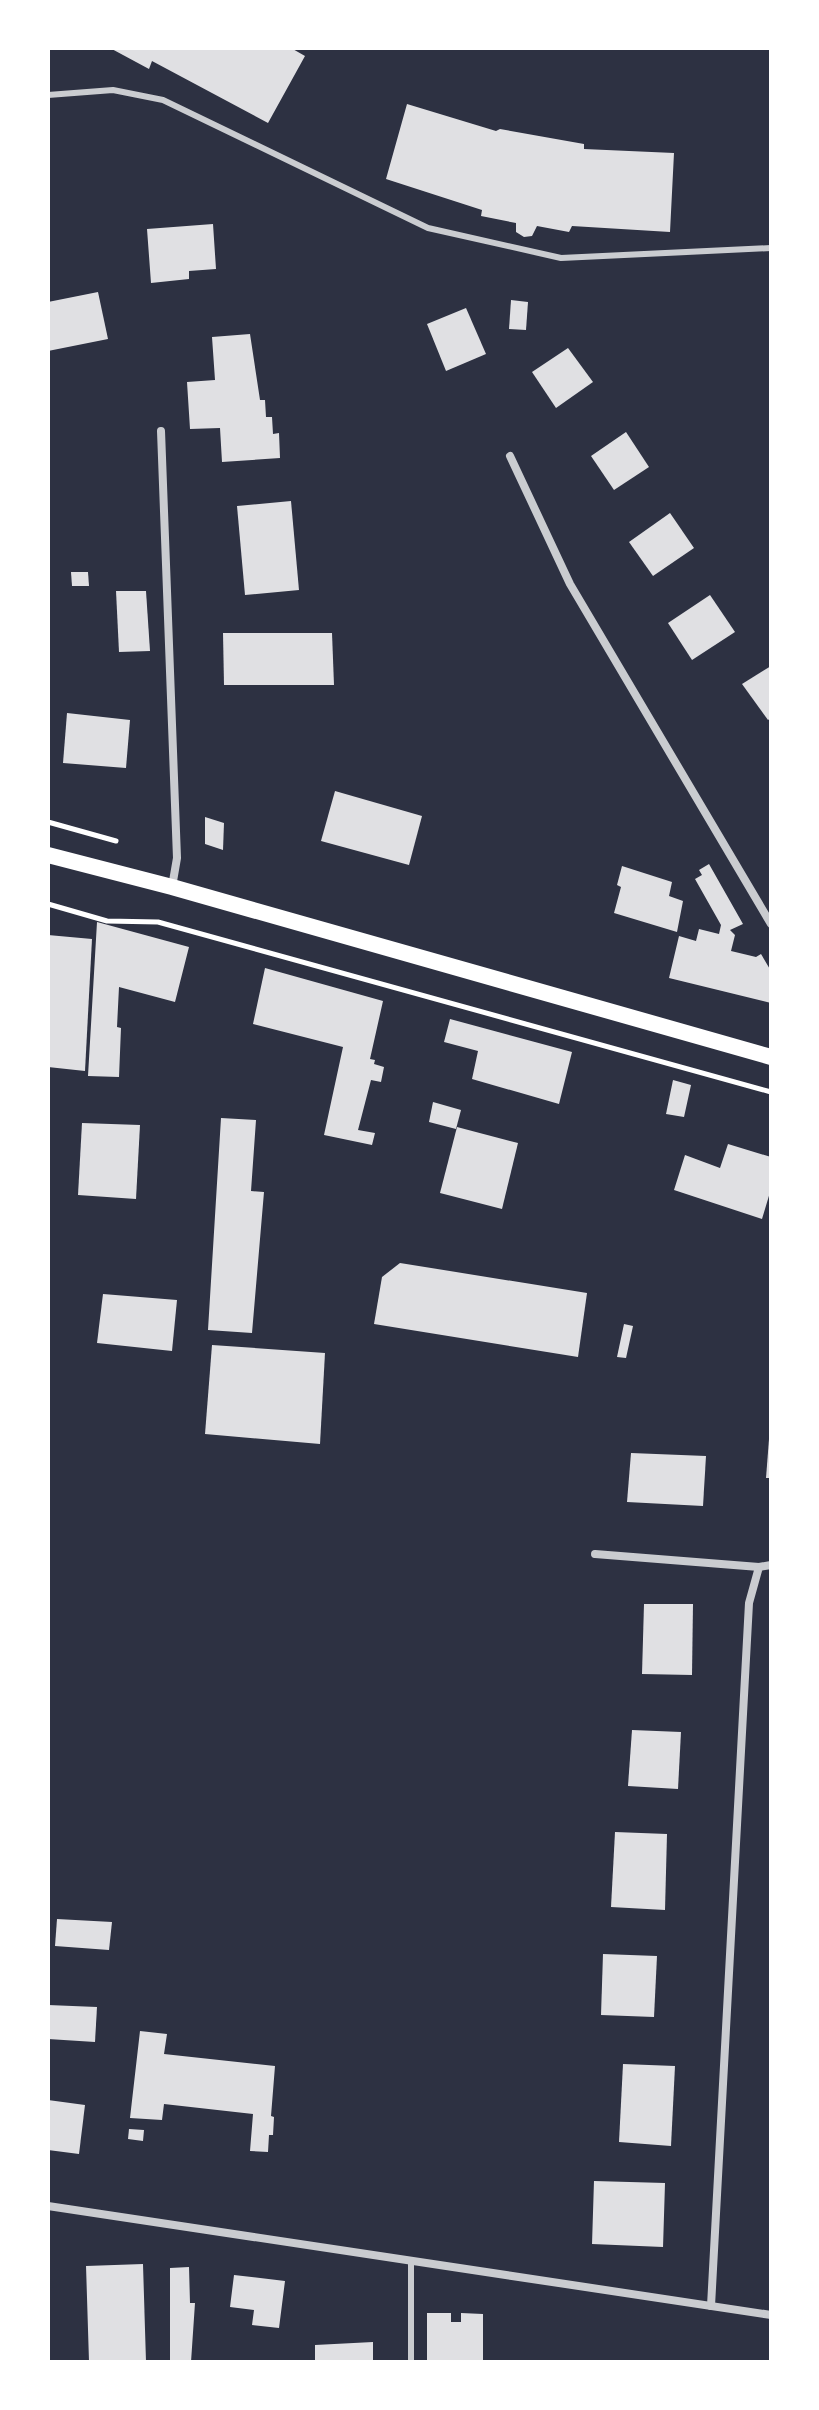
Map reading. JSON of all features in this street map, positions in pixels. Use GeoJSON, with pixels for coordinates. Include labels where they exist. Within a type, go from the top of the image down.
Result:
{"type":"FeatureCollection","features":[{"type":"Feature","properties":{"kind":"main road"},"geometry":{"type":"LineString","coordinates":[[48,855],[172,887],[771,1057]]}},
{"type":"Feature","properties":{"kind":"street"},"geometry":{"type":"LineString","coordinates":[[161,431],[177,858],[172,887]]}},
{"type":"Feature","properties":{"kind":"street"},"geometry":{"type":"LineString","coordinates":[[510,456],[570,584],[771,924]]}},
{"type":"Feature","properties":{"kind":"street"},"geometry":{"type":"LineString","coordinates":[[595,1554],[759,1567],[771,1565]]}},
{"type":"Feature","properties":{"kind":"street"},"geometry":{"type":"LineString","coordinates":[[711,2306],[749,1603],[759,1567]]}},
{"type":"Feature","properties":{"kind":"street"},"geometry":{"type":"LineString","coordinates":[[48,2206],[771,2315]]}},
{"type":"Feature","properties":{"kind":"lane"},"geometry":{"type":"LineString","coordinates":[[48,95],[113,90],[163,100],[428,228],[561,258],[771,248]]}},
{"type":"Feature","properties":{"kind":"lane"},"geometry":{"type":"LineString","coordinates":[[411,2260],[411,2362]]}},
{"type":"Feature","properties":{"kind":"path"},"geometry":{"type":"LineString","coordinates":[[48,904],[107,921],[158,922],[771,1092]]}},
{"type":"Feature","properties":{"kind":"building"},"geometry":{"type":"Polygon","coordinates":[[[110,48],[291,48],[305,56],[268,123],[152,61],[149,69],[110,48]]]}},
{"type":"Feature","properties":{"kind":"building"},"geometry":{"type":"Polygon","coordinates":[[[407,104],[496,131],[500,129],[584,144],[584,149],[674,153],[670,232],[572,226],[569,232],[537,226],[532,236],[524,237],[516,232],[516,223],[481,216],[482,210],[386,179],[407,104]]]}},
{"type":"Feature","properties":{"kind":"building"},"geometry":{"type":"Polygon","coordinates":[[[213,224],[216,269],[189,271],[189,279],[151,283],[147,229],[213,224]]]}},
{"type":"Feature","properties":{"kind":"building"},"geometry":{"type":"Polygon","coordinates":[[[98,292],[108,339],[48,351],[48,302],[98,292]]]}},
{"type":"Feature","properties":{"kind":"building"},"geometry":{"type":"Polygon","coordinates":[[[511,300],[528,302],[526,330],[509,329],[511,300]]]}},
{"type":"Feature","properties":{"kind":"building"},"geometry":{"type":"Polygon","coordinates":[[[466,308],[486,354],[446,371],[427,324],[466,308]]]}},
{"type":"Feature","properties":{"kind":"building"},"geometry":{"type":"Polygon","coordinates":[[[250,334],[260,400],[265,400],[266,417],[272,417],[273,434],[279,433],[280,458],[222,462],[220,428],[190,429],[187,382],[215,380],[212,337],[250,334]]]}},
{"type":"Feature","properties":{"kind":"building"},"geometry":{"type":"Polygon","coordinates":[[[568,348],[593,382],[556,408],[532,372],[568,348]]]}},
{"type":"Feature","properties":{"kind":"building"},"geometry":{"type":"Polygon","coordinates":[[[626,432],[649,467],[614,490],[591,456],[626,432]]]}},
{"type":"Feature","properties":{"kind":"building"},"geometry":{"type":"Polygon","coordinates":[[[291,501],[299,590],[245,595],[237,506],[291,501]]]}},
{"type":"Feature","properties":{"kind":"building"},"geometry":{"type":"Polygon","coordinates":[[[670,513],[694,548],[653,576],[629,542],[670,513]]]}},
{"type":"Feature","properties":{"kind":"building"},"geometry":{"type":"Polygon","coordinates":[[[71,572],[88,572],[89,586],[72,586],[71,572]]]}},
{"type":"Feature","properties":{"kind":"building"},"geometry":{"type":"Polygon","coordinates":[[[116,591],[146,591],[150,651],[119,652],[116,591]]]}},
{"type":"Feature","properties":{"kind":"building"},"geometry":{"type":"Polygon","coordinates":[[[710,595],[735,632],[692,660],[668,623],[710,595]]]}},
{"type":"Feature","properties":{"kind":"building"},"geometry":{"type":"Polygon","coordinates":[[[223,633],[332,633],[334,685],[224,685],[223,633]]]}},
{"type":"Feature","properties":{"kind":"building"},"geometry":{"type":"Polygon","coordinates":[[[771,666],[771,718],[768,720],[742,684],[771,666]]]}},
{"type":"Feature","properties":{"kind":"building"},"geometry":{"type":"Polygon","coordinates":[[[67,713],[130,720],[126,768],[63,763],[67,713]]]}},
{"type":"Feature","properties":{"kind":"building"},"geometry":{"type":"Polygon","coordinates":[[[335,791],[422,816],[409,865],[321,841],[335,791]]]}},
{"type":"Feature","properties":{"kind":"building"},"geometry":{"type":"Polygon","coordinates":[[[205,817],[224,823],[223,850],[205,844],[205,817]]]}},
{"type":"Feature","properties":{"kind":"building"},"geometry":{"type":"Polygon","coordinates":[[[709,864],[743,924],[730,930],[735,935],[731,951],[756,957],[761,954],[771,971],[771,1003],[669,978],[679,936],[696,941],[699,929],[719,934],[721,925],[695,879],[702,875],[699,870],[709,864]]]}},
{"type":"Feature","properties":{"kind":"building"},"geometry":{"type":"Polygon","coordinates":[[[622,866],[672,882],[669,896],[683,901],[677,932],[614,913],[621,887],[617,885],[622,866]]]}},
{"type":"Feature","properties":{"kind":"building"},"geometry":{"type":"Polygon","coordinates":[[[97,922],[189,947],[175,1002],[119,987],[119,1077],[88,1076],[97,922]]]}},
{"type":"Feature","properties":{"kind":"building"},"geometry":{"type":"Polygon","coordinates":[[[48,935],[92,939],[85,1071],[48,1067],[48,935]]]}},
{"type":"Feature","properties":{"kind":"building"},"geometry":{"type":"Polygon","coordinates":[[[265,968],[383,1001],[370,1059],[384,1067],[381,1082],[371,1080],[358,1130],[375,1133],[372,1145],[324,1135],[343,1047],[253,1024],[265,968]]]}},
{"type":"Feature","properties":{"kind":"building"},"geometry":{"type":"Polygon","coordinates":[[[450,1019],[572,1052],[559,1104],[472,1079],[478,1051],[444,1042],[450,1019]]]}},
{"type":"Feature","properties":{"kind":"building"},"geometry":{"type":"Polygon","coordinates":[[[673,1080],[691,1085],[684,1117],[666,1114],[673,1080]]]}},
{"type":"Feature","properties":{"kind":"building"},"geometry":{"type":"Polygon","coordinates":[[[433,1102],[461,1110],[456,1129],[429,1122],[433,1102]]]}},
{"type":"Feature","properties":{"kind":"building"},"geometry":{"type":"Polygon","coordinates":[[[221,1118],[256,1120],[251,1191],[264,1192],[252,1333],[208,1330],[221,1118]]]}},
{"type":"Feature","properties":{"kind":"building"},"geometry":{"type":"Polygon","coordinates":[[[82,1123],[140,1125],[136,1199],[78,1195],[82,1123]]]}},
{"type":"Feature","properties":{"kind":"building"},"geometry":{"type":"Polygon","coordinates":[[[457,1127],[518,1143],[502,1209],[440,1193],[457,1127]]]}},
{"type":"Feature","properties":{"kind":"building"},"geometry":{"type":"Polygon","coordinates":[[[728,1144],[771,1157],[771,1189],[762,1219],[674,1190],[685,1155],[720,1168],[728,1144]]]}},
{"type":"Feature","properties":{"kind":"building"},"geometry":{"type":"Polygon","coordinates":[[[400,1263],[587,1293],[578,1357],[374,1324],[382,1277],[400,1263]]]}},
{"type":"Feature","properties":{"kind":"building"},"geometry":{"type":"Polygon","coordinates":[[[103,1294],[177,1300],[172,1351],[97,1343],[103,1294]]]}},
{"type":"Feature","properties":{"kind":"building"},"geometry":{"type":"Polygon","coordinates":[[[624,1324],[633,1326],[626,1358],[617,1357],[624,1324]]]}},
{"type":"Feature","properties":{"kind":"building"},"geometry":{"type":"Polygon","coordinates":[[[212,1345],[325,1353],[320,1444],[205,1434],[212,1345]]]}},
{"type":"Feature","properties":{"kind":"building"},"geometry":{"type":"Polygon","coordinates":[[[769,1439],[771,1478],[766,1478],[769,1439]]]}},
{"type":"Feature","properties":{"kind":"building"},"geometry":{"type":"Polygon","coordinates":[[[631,1453],[706,1456],[703,1506],[627,1502],[631,1453]]]}},
{"type":"Feature","properties":{"kind":"building"},"geometry":{"type":"Polygon","coordinates":[[[644,1604],[693,1604],[692,1675],[642,1674],[644,1604]]]}},
{"type":"Feature","properties":{"kind":"building"},"geometry":{"type":"Polygon","coordinates":[[[632,1730],[681,1732],[678,1789],[628,1786],[632,1730]]]}},
{"type":"Feature","properties":{"kind":"building"},"geometry":{"type":"Polygon","coordinates":[[[615,1832],[667,1834],[665,1910],[611,1907],[615,1832]]]}},
{"type":"Feature","properties":{"kind":"building"},"geometry":{"type":"Polygon","coordinates":[[[57,1919],[112,1922],[109,1950],[55,1946],[57,1919]]]}},
{"type":"Feature","properties":{"kind":"building"},"geometry":{"type":"Polygon","coordinates":[[[603,1954],[657,1956],[654,2017],[601,2015],[603,1954]]]}},
{"type":"Feature","properties":{"kind":"building"},"geometry":{"type":"Polygon","coordinates":[[[48,2005],[97,2007],[95,2042],[48,2039],[48,2005]]]}},
{"type":"Feature","properties":{"kind":"building"},"geometry":{"type":"Polygon","coordinates":[[[140,2031],[167,2034],[164,2054],[275,2066],[271,2116],[274,2117],[273,2135],[269,2135],[268,2152],[250,2151],[253,2114],[164,2104],[162,2120],[130,2118],[140,2031]]]}},
{"type":"Feature","properties":{"kind":"building"},"geometry":{"type":"Polygon","coordinates":[[[623,2064],[675,2066],[671,2146],[619,2142],[623,2064]]]}},
{"type":"Feature","properties":{"kind":"building"},"geometry":{"type":"Polygon","coordinates":[[[48,2100],[85,2105],[79,2154],[48,2150],[48,2100]]]}},
{"type":"Feature","properties":{"kind":"building"},"geometry":{"type":"Polygon","coordinates":[[[129,2129],[144,2130],[143,2141],[128,2139],[129,2129]]]}},
{"type":"Feature","properties":{"kind":"building"},"geometry":{"type":"Polygon","coordinates":[[[594,2181],[665,2183],[663,2247],[592,2244],[594,2181]]]}},
{"type":"Feature","properties":{"kind":"building"},"geometry":{"type":"Polygon","coordinates":[[[143,2264],[146,2362],[89,2362],[86,2266],[143,2264]]]}},
{"type":"Feature","properties":{"kind":"building"},"geometry":{"type":"Polygon","coordinates":[[[189,2267],[190,2303],[195,2303],[191,2362],[170,2362],[170,2268],[189,2267]]]}},
{"type":"Feature","properties":{"kind":"building"},"geometry":{"type":"Polygon","coordinates":[[[234,2275],[285,2281],[279,2328],[252,2325],[254,2310],[230,2307],[234,2275]]]}},
{"type":"Feature","properties":{"kind":"building"},"geometry":{"type":"Polygon","coordinates":[[[427,2313],[451,2313],[451,2322],[461,2322],[461,2313],[483,2314],[483,2362],[427,2362],[427,2313]]]}},
{"type":"Feature","properties":{"kind":"building"},"geometry":{"type":"Polygon","coordinates":[[[373,2342],[373,2362],[315,2362],[315,2345],[373,2342]]]}}]}
